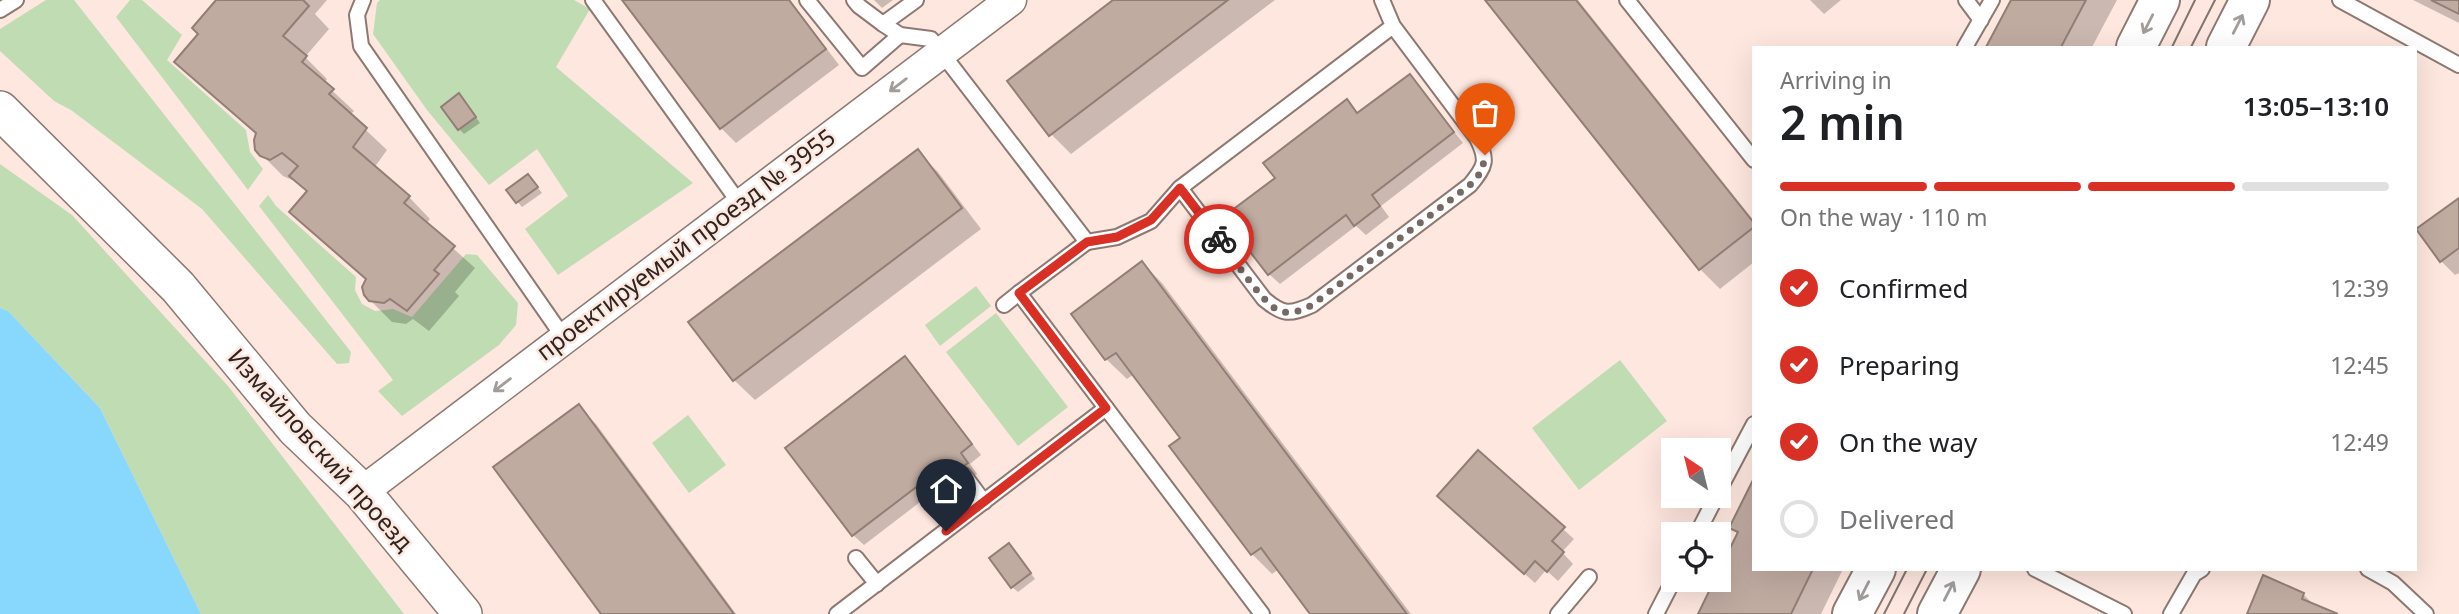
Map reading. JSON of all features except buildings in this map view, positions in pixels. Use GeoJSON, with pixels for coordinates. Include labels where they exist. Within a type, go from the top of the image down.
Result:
{"type":"FeatureCollection","features":[{"type":"Feature","properties":{"kind":"main road"},"geometry":{"type":"LineString","coordinates":[[2137,46],[2160,0]]}},
{"type":"Feature","properties":{"kind":"main road"},"geometry":{"type":"LineString","coordinates":[[2227,46],[2250,0]]}},
{"type":"Feature","properties":{"kind":"main road"},"geometry":{"type":"LineString","coordinates":[[1852,614],[1875,571]]}},
{"type":"Feature","properties":{"kind":"main road"},"geometry":{"type":"LineString","coordinates":[[1937,614],[1960,571]]}},
{"type":"Feature","properties":{"kind":"street","name":"проектируемый проезд № 3955"},"geometry":{"type":"LineString","coordinates":[[362,492],[1012,0]]}},
{"type":"Feature","properties":{"kind":"street","name":"Измайловский проезд"},"geometry":{"type":"LineString","coordinates":[[0,110],[178,287],[295,428],[362,492],[463,614]]}},
{"type":"Feature","properties":{"kind":"street","name":"Измайловский проезд"},"geometry":{"type":"LineString","coordinates":[[0,139],[178,287]]}},
{"type":"Feature","properties":{"kind":"lane"},"geometry":{"type":"LineString","coordinates":[[0,10],[16,0]]}},
{"type":"Feature","properties":{"kind":"lane"},"geometry":{"type":"LineString","coordinates":[[363,0],[357,15],[361,46],[565,338]]}},
{"type":"Feature","properties":{"kind":"lane"},"geometry":{"type":"LineString","coordinates":[[593,0],[740,204]]}},
{"type":"Feature","properties":{"kind":"lane"},"geometry":{"type":"LineString","coordinates":[[807,0],[862,68],[900,35]]}},
{"type":"Feature","properties":{"kind":"lane"},"geometry":{"type":"LineString","coordinates":[[854,0],[900,35],[931,40],[1087,242]]}},
{"type":"Feature","properties":{"kind":"lane"},"geometry":{"type":"LineString","coordinates":[[883,24],[916,0]]}},
{"type":"Feature","properties":{"kind":"lane"},"geometry":{"type":"LineString","coordinates":[[1180,188],[1264,299],[1279,311],[1296,312],[1312,305],[1470,185],[1482,171],[1485,155],[1477,138],[1393,26],[1382,0]]}},
{"type":"Feature","properties":{"kind":"lane"},"geometry":{"type":"LineString","coordinates":[[1627,0],[1752,156]]}},
{"type":"Feature","properties":{"kind":"lane"},"geometry":{"type":"LineString","coordinates":[[1966,0],[1980,20]]}},
{"type":"Feature","properties":{"kind":"lane"},"geometry":{"type":"LineString","coordinates":[[1966,46],[1992,0]]}},
{"type":"Feature","properties":{"kind":"lane"},"geometry":{"type":"LineString","coordinates":[[2340,0],[2459,65]]}},
{"type":"Feature","properties":{"kind":"lane"},"geometry":{"type":"LineString","coordinates":[[1004,305],[1087,242],[1117,237],[1151,220],[1180,188],[1393,26]]}},
{"type":"Feature","properties":{"kind":"lane"},"geometry":{"type":"LineString","coordinates":[[1019,293],[1262,614]]}},
{"type":"Feature","properties":{"kind":"lane"},"geometry":{"type":"LineString","coordinates":[[837,614],[1106,408]]}},
{"type":"Feature","properties":{"kind":"lane"},"geometry":{"type":"LineString","coordinates":[[1731,469],[1752,428]]}},
{"type":"Feature","properties":{"kind":"lane"},"geometry":{"type":"LineString","coordinates":[[964,475],[984,502]]}},
{"type":"Feature","properties":{"kind":"lane"},"geometry":{"type":"LineString","coordinates":[[856,558],[877,584]]}},
{"type":"Feature","properties":{"kind":"lane"},"geometry":{"type":"LineString","coordinates":[[2039,571],[2124,614]]}},
{"type":"Feature","properties":{"kind":"lane"},"geometry":{"type":"LineString","coordinates":[[2171,614],[2194,574],[2199,571]]}},
{"type":"Feature","properties":{"kind":"lane"},"geometry":{"type":"LineString","coordinates":[[2372,571],[2393,583],[2426,614]]}},
{"type":"Feature","properties":{"kind":"lane"},"geometry":{"type":"LineString","coordinates":[[1558,614],[1589,577]]}},
{"type":"Feature","properties":{"kind":"lane"},"geometry":{"type":"LineString","coordinates":[[1656,614],[1667,592]]}},
{"type":"Feature","properties":{"kind":"green space"},"geometry":{"type":"Polygon","coordinates":[[[46,0],[74,0],[351,352],[349,363],[337,364],[202,209],[71,110],[54,101],[0,51],[0,29],[46,0]]]}},
{"type":"Feature","properties":{"kind":"green space"},"geometry":{"type":"Polygon","coordinates":[[[130,0],[142,0],[182,35],[167,60],[246,130],[250,152],[263,169],[248,190],[116,17],[130,0]]]}},
{"type":"Feature","properties":{"kind":"green space"},"geometry":{"type":"Polygon","coordinates":[[[380,0],[574,0],[590,9],[556,67],[693,183],[558,275],[525,229],[568,196],[537,149],[489,185],[427,110],[373,34],[377,3],[380,0]]]}},
{"type":"Feature","properties":{"kind":"green space"},"geometry":{"type":"Polygon","coordinates":[[[0,164],[72,215],[228,386],[404,614],[201,614],[100,408],[8,311],[0,308],[0,164]]]}},
{"type":"Feature","properties":{"kind":"green space"},"geometry":{"type":"Polygon","coordinates":[[[268,195],[276,206],[356,277],[355,290],[362,304],[375,311],[393,309],[412,317],[466,254],[477,255],[518,303],[516,325],[499,345],[402,416],[378,391],[393,380],[259,206],[268,195]]]}},
{"type":"Feature","properties":{"kind":"green space"},"geometry":{"type":"Polygon","coordinates":[[[976,286],[991,306],[940,346],[925,325],[976,286]]]}},
{"type":"Feature","properties":{"kind":"green space"},"geometry":{"type":"Polygon","coordinates":[[[996,313],[1068,407],[1018,446],[946,352],[996,313]]]}},
{"type":"Feature","properties":{"kind":"green space"},"geometry":{"type":"Polygon","coordinates":[[[1620,360],[1667,421],[1579,490],[1532,428],[1620,360]]]}},
{"type":"Feature","properties":{"kind":"green space"},"geometry":{"type":"Polygon","coordinates":[[[688,415],[726,465],[689,493],[652,443],[688,415]]]}},
{"type":"Feature","properties":{"kind":"water"},"geometry":{"type":"Polygon","coordinates":[[[0,308],[8,311],[100,408],[201,614],[0,614],[0,308]]]}},
{"type":"Feature","properties":{"kind":"tram line"},"geometry":{"type":"LineString","coordinates":[[2172,46],[2195,0]]}},
{"type":"Feature","properties":{"kind":"tram line"},"geometry":{"type":"LineString","coordinates":[[2192,46],[2215,0]]}},
{"type":"Feature","properties":{"kind":"tram line"},"geometry":{"type":"LineString","coordinates":[[1884,614],[1906,571]]}},
{"type":"Feature","properties":{"kind":"tram line"},"geometry":{"type":"LineString","coordinates":[[1904,614],[1926,571]]}},
{"type":"Feature","properties":{"kind":"way so far"},"geometry":{"type":"LineString","coordinates":[[1219,239],[1264,299],[1279,311],[1296,312],[1312,305],[1470,185],[1482,171],[1485,155]]}},
{"type":"Feature","properties":{"kind":"route"},"geometry":{"type":"LineString","coordinates":[[946,531],[1106,408],[1019,293],[1087,242],[1117,237],[1151,220],[1180,188],[1219,239]]}}]}
